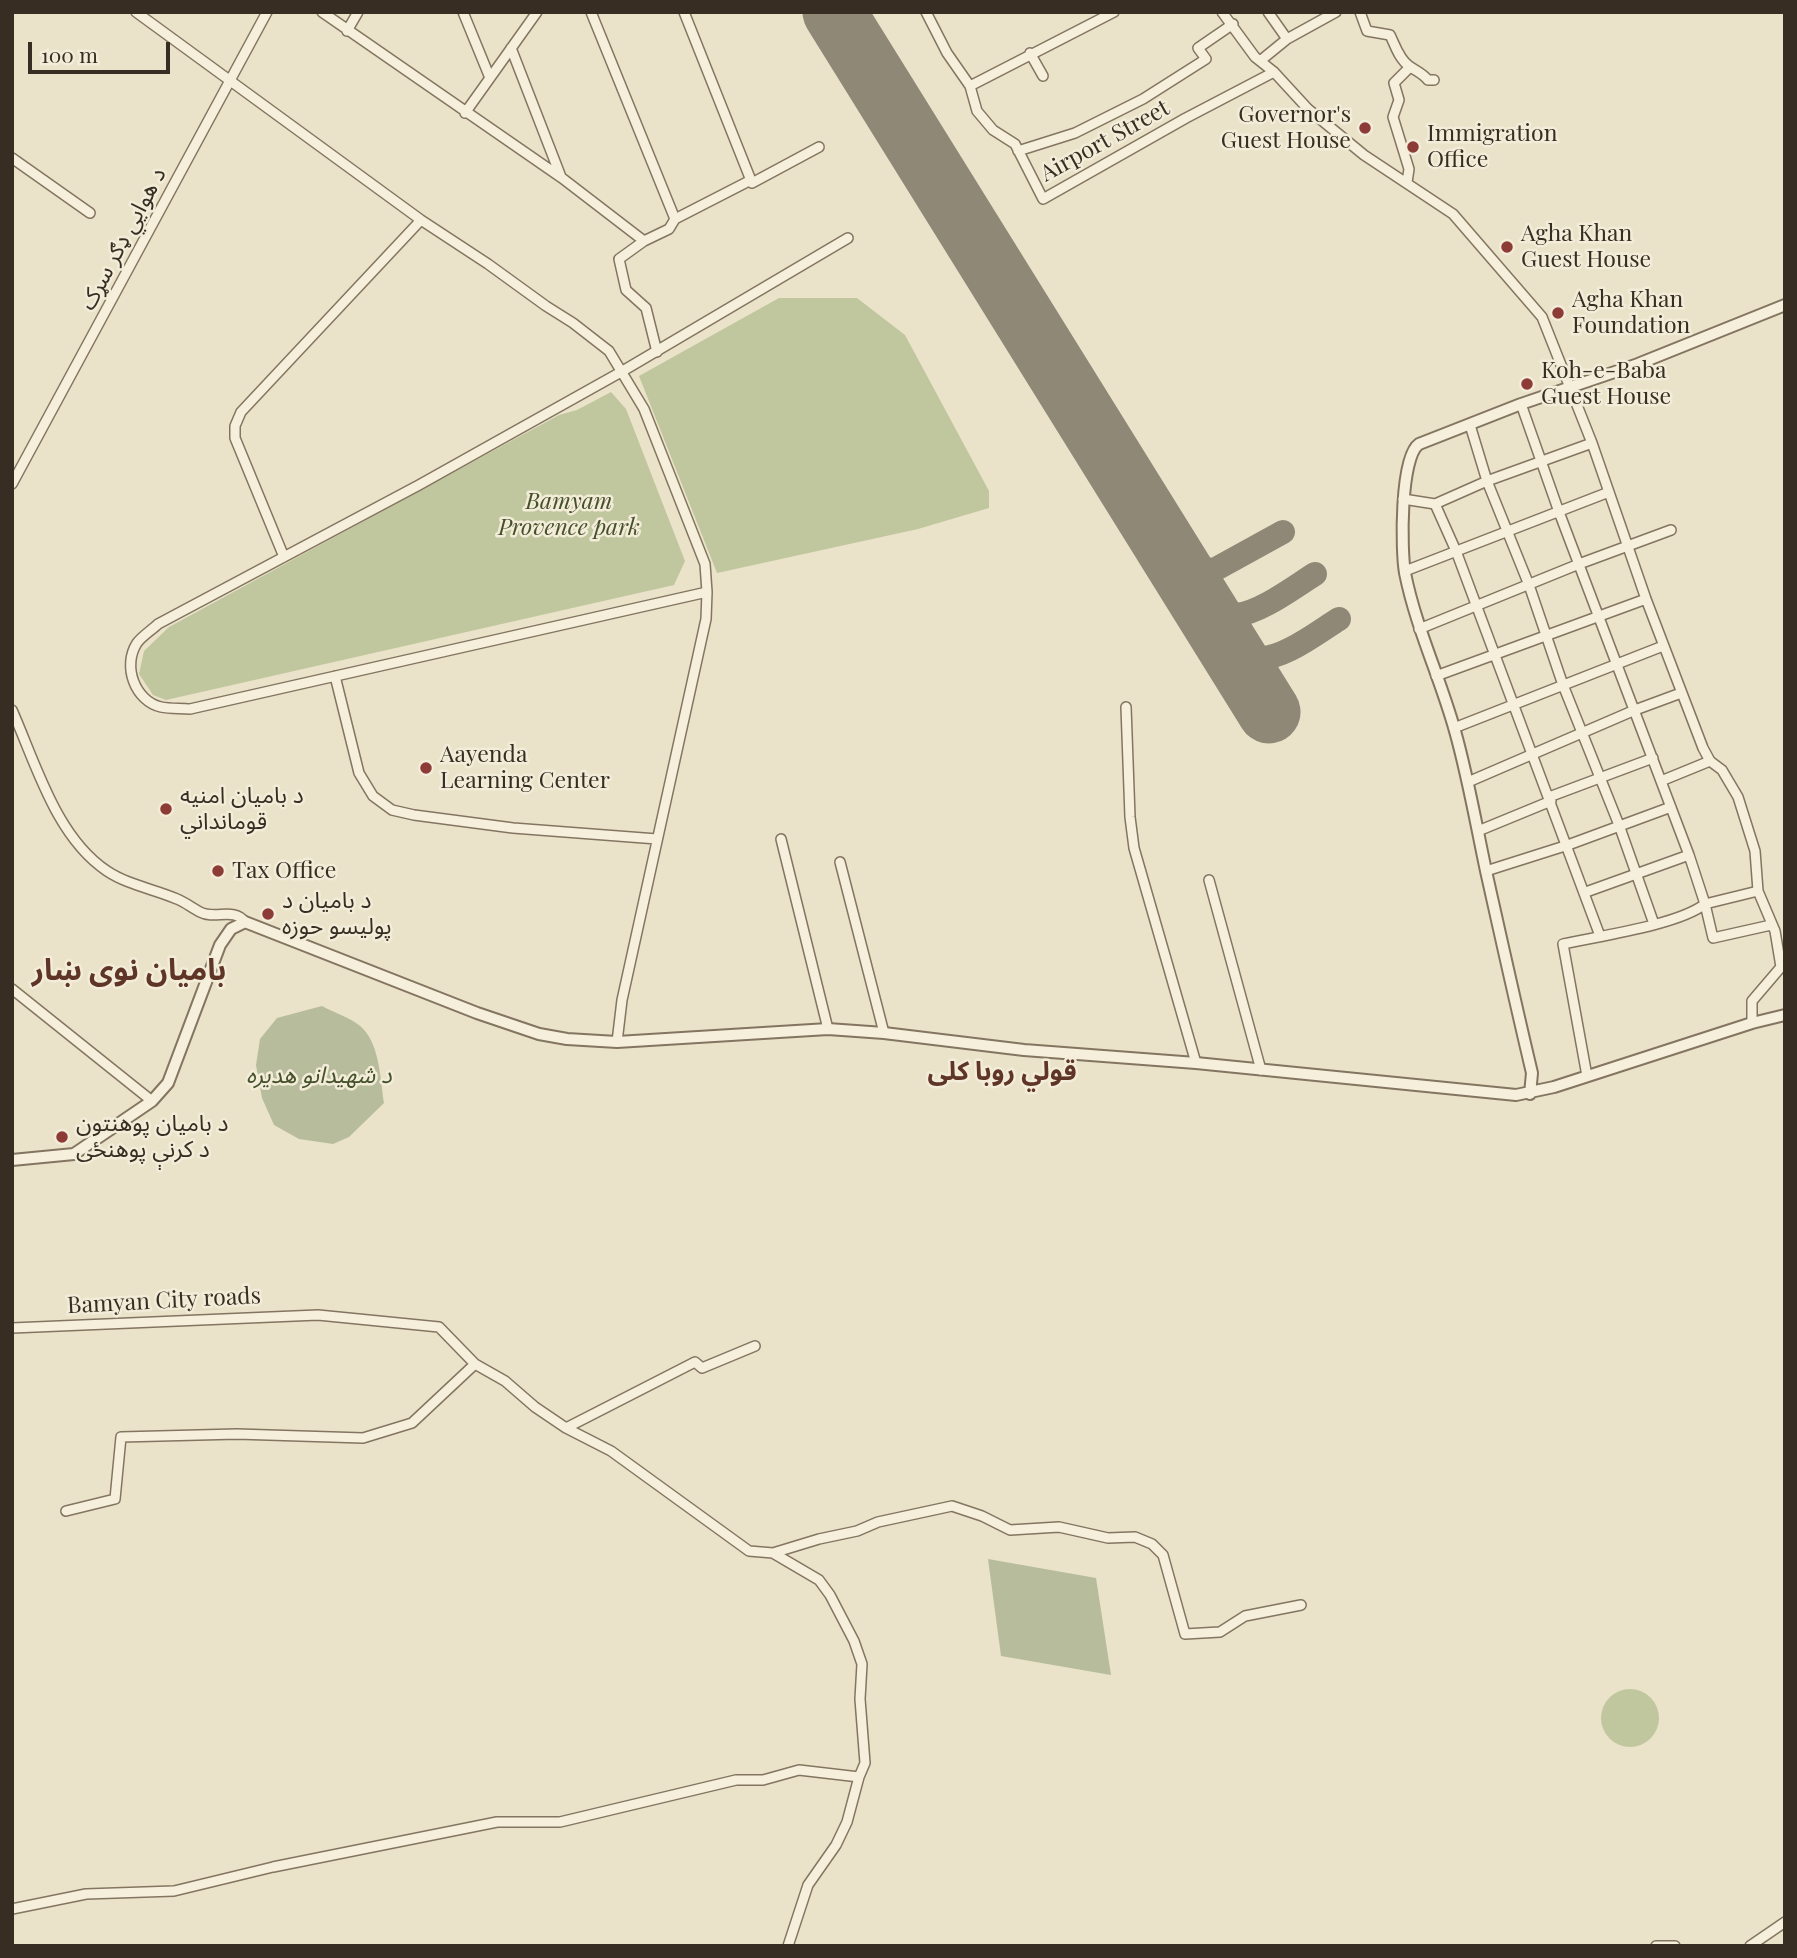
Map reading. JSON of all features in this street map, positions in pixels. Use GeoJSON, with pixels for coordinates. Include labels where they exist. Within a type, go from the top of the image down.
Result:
{"type":"FeatureCollection","features":[{"type":"Feature","properties":{"kind":"street"},"geometry":{"type":"LineString","coordinates":[[136,12],[421,220],[573,323],[608,351],[644,408],[705,564],[706,619],[622,1000],[617,1042]]}},
{"type":"Feature","properties":{"kind":"street","name":"د هوايي ډګر سړک"},"geometry":{"type":"LineString","coordinates":[[12,484],[267,12]]}},
{"type":"Feature","properties":{"kind":"street"},"geometry":{"type":"LineString","coordinates":[[322,12],[562,178],[644,241]]}},
{"type":"Feature","properties":{"kind":"street"},"geometry":{"type":"LineString","coordinates":[[347,31],[358,12]]}},
{"type":"Feature","properties":{"kind":"street"},"geometry":{"type":"LineString","coordinates":[[463,12],[490,78]]}},
{"type":"Feature","properties":{"kind":"street"},"geometry":{"type":"LineString","coordinates":[[465,113],[537,12]]}},
{"type":"Feature","properties":{"kind":"street"},"geometry":{"type":"LineString","coordinates":[[591,12],[675,219]]}},
{"type":"Feature","properties":{"kind":"street"},"geometry":{"type":"LineString","coordinates":[[684,12],[752,183]]}},
{"type":"Feature","properties":{"kind":"street","name":"Airport Street"},"geometry":{"type":"LineString","coordinates":[[926,12],[947,53],[970,86],[977,111],[993,130],[1015,144],[1043,199],[1274,72]]}},
{"type":"Feature","properties":{"kind":"street"},"geometry":{"type":"LineString","coordinates":[[970,86],[1114,12]]}},
{"type":"Feature","properties":{"kind":"street"},"geometry":{"type":"LineString","coordinates":[[1223,12],[1260,61],[1274,72],[1308,109],[1364,155],[1453,214],[1542,317],[1591,443],[1681,693],[1710,761],[1722,770],[1738,797],[1755,851],[1758,891],[1775,931],[1781,967],[1752,1001],[1752,1023]]}},
{"type":"Feature","properties":{"kind":"street"},"geometry":{"type":"LineString","coordinates":[[1268,12],[1287,39]]}},
{"type":"Feature","properties":{"kind":"street"},"geometry":{"type":"LineString","coordinates":[[1260,61],[1287,39],[1336,12]]}},
{"type":"Feature","properties":{"kind":"street"},"geometry":{"type":"LineString","coordinates":[[1360,12],[1367,30],[1390,35],[1399,55],[1410,67],[1417,69],[1428,80],[1434,80]]}},
{"type":"Feature","properties":{"kind":"street"},"geometry":{"type":"LineString","coordinates":[[1018,152],[1075,133],[1143,99],[1206,59],[1198,48],[1233,24]]}},
{"type":"Feature","properties":{"kind":"street"},"geometry":{"type":"LineString","coordinates":[[511,48],[562,178]]}},
{"type":"Feature","properties":{"kind":"street"},"geometry":{"type":"LineString","coordinates":[[1030,53],[1043,76]]}},
{"type":"Feature","properties":{"kind":"street"},"geometry":{"type":"LineString","coordinates":[[1407,182],[1409,169],[1393,117],[1399,100],[1394,83],[1410,67]]}},
{"type":"Feature","properties":{"kind":"street"},"geometry":{"type":"LineString","coordinates":[[752,183],[819,147]]}},
{"type":"Feature","properties":{"kind":"street"},"geometry":{"type":"LineString","coordinates":[[12,158],[90,213]]}},
{"type":"Feature","properties":{"kind":"street"},"geometry":{"type":"LineString","coordinates":[[657,352],[646,309],[626,290],[619,259],[644,241],[669,229],[675,219],[751,180],[752,183]]}},
{"type":"Feature","properties":{"kind":"street"},"geometry":{"type":"LineString","coordinates":[[284,557],[235,438],[235,426],[241,412],[421,220]]}},
{"type":"Feature","properties":{"kind":"street"},"geometry":{"type":"LineString","coordinates":[[707,592],[190,709],[160,707],[137,689],[131,676],[131,661],[136,644],[158,624],[657,352],[848,238]]}},
{"type":"Feature","properties":{"kind":"street"},"geometry":{"type":"LineString","coordinates":[[1530,1094],[1532,1073],[1468,782],[1454,728],[1419,629],[1405,571],[1403,499],[1409,462],[1415,447],[1521,404],[1639,364],[1785,305]]}},
{"type":"Feature","properties":{"kind":"street"},"geometry":{"type":"LineString","coordinates":[[1521,404],[1689,855],[1713,938],[1771,925]]}},
{"type":"Feature","properties":{"kind":"street"},"geometry":{"type":"LineString","coordinates":[[1470,425],[1563,685],[1619,825],[1654,924]]}},
{"type":"Feature","properties":{"kind":"street"},"geometry":{"type":"LineString","coordinates":[[1403,499],[1435,503],[1591,443]]}},
{"type":"Feature","properties":{"kind":"street"},"geometry":{"type":"LineString","coordinates":[[1405,571],[1609,492]]}},
{"type":"Feature","properties":{"kind":"street"},"geometry":{"type":"LineString","coordinates":[[1435,503],[1456,551],[1493,655],[1586,892],[1600,936]]}},
{"type":"Feature","properties":{"kind":"street"},"geometry":{"type":"LineString","coordinates":[[1419,629],[1671,530]]}},
{"type":"Feature","properties":{"kind":"street"},"geometry":{"type":"LineString","coordinates":[[1436,676],[1646,599]]}},
{"type":"Feature","properties":{"kind":"street"},"geometry":{"type":"LineString","coordinates":[[1454,728],[1663,646]]}},
{"type":"Feature","properties":{"kind":"street"},"geometry":{"type":"LineString","coordinates":[[335,676],[359,773],[373,796],[392,810],[414,816],[513,828],[657,839]]}},
{"type":"Feature","properties":{"kind":"street"},"geometry":{"type":"LineString","coordinates":[[1468,782],[1681,693]]}},
{"type":"Feature","properties":{"kind":"street"},"geometry":{"type":"LineString","coordinates":[[1126,708],[1130,817],[1134,848],[1196,1063]]}},
{"type":"Feature","properties":{"kind":"street"},"geometry":{"type":"LineString","coordinates":[[12,710],[54,809],[86,853],[107,871],[131,883],[177,899],[206,915],[231,914],[242,917],[245,922],[477,1013],[539,1034],[567,1039],[617,1042],[828,1029],[1024,1050],[1196,1063],[1516,1095],[1530,1094],[1752,1023],[1785,1015]]}},
{"type":"Feature","properties":{"kind":"street"},"geometry":{"type":"LineString","coordinates":[[1478,831],[1599,778],[1653,758]]}},
{"type":"Feature","properties":{"kind":"street"},"geometry":{"type":"LineString","coordinates":[[1661,781],[1710,761]]}},
{"type":"Feature","properties":{"kind":"street"},"geometry":{"type":"LineString","coordinates":[[1486,871],[1568,845],[1671,807]]}},
{"type":"Feature","properties":{"kind":"street"},"geometry":{"type":"LineString","coordinates":[[781,839],[828,1029]]}},
{"type":"Feature","properties":{"kind":"street"},"geometry":{"type":"LineString","coordinates":[[1586,892],[1689,855]]}},
{"type":"Feature","properties":{"kind":"street"},"geometry":{"type":"LineString","coordinates":[[840,862],[884,1033]]}},
{"type":"Feature","properties":{"kind":"street"},"geometry":{"type":"LineString","coordinates":[[1209,880],[1261,1070]]}},
{"type":"Feature","properties":{"kind":"street"},"geometry":{"type":"LineString","coordinates":[[1587,1076],[1563,944],[1654,924],[1698,910],[1705,904],[1758,891]]}},
{"type":"Feature","properties":{"kind":"street"},"geometry":{"type":"LineString","coordinates":[[12,1160],[74,1154],[152,1101],[169,1083],[220,946],[231,929],[245,922]]}},
{"type":"Feature","properties":{"kind":"street"},"geometry":{"type":"LineString","coordinates":[[12,989],[152,1101]]}},
{"type":"Feature","properties":{"kind":"street","name":"Bamyan City roads"},"geometry":{"type":"LineString","coordinates":[[12,1328],[318,1315],[439,1327],[475,1364],[505,1381],[535,1407],[566,1428],[611,1451],[749,1551],[773,1553],[819,1580],[854,1641],[862,1664],[860,1699],[865,1763],[847,1822],[836,1844],[808,1885],[788,1946]]}},
{"type":"Feature","properties":{"kind":"street"},"geometry":{"type":"LineString","coordinates":[[566,1428],[695,1362],[702,1367],[755,1346]]}},
{"type":"Feature","properties":{"kind":"street"},"geometry":{"type":"LineString","coordinates":[[66,1511],[115,1499],[121,1437],[236,1434],[363,1438],[412,1423],[475,1364]]}},
{"type":"Feature","properties":{"kind":"street"},"geometry":{"type":"LineString","coordinates":[[773,1553],[857,1531],[878,1522],[952,1506],[982,1516],[1010,1530],[1059,1527],[1108,1538],[1135,1537],[1152,1544],[1163,1555],[1185,1634],[1220,1632],[1245,1616],[1301,1605]]}},
{"type":"Feature","properties":{"kind":"street"},"geometry":{"type":"LineString","coordinates":[[12,1909],[86,1894],[174,1891],[273,1867],[497,1822],[560,1822],[736,1780],[763,1780],[799,1770],[859,1777]]}},
{"type":"Feature","properties":{"kind":"street"},"geometry":{"type":"LineString","coordinates":[[1750,1946],[1785,1922]]}},
{"type":"Feature","properties":{"kind":"street"},"geometry":{"type":"LineString","coordinates":[[1656,1946],[1675,1946]]}},
{"type":"Feature","properties":{"kind":"green space"},"geometry":{"type":"Polygon","coordinates":[[[779,298],[857,298],[905,335],[989,491],[989,508],[918,529],[717,573],[639,376],[779,298]]]}},
{"type":"Feature","properties":{"kind":"green space","name":"Bamyam Provence park"},"geometry":{"type":"Polygon","coordinates":[[[611,392],[626,409],[685,561],[674,585],[166,700],[153,695],[139,674],[144,651],[169,627],[559,415],[577,410],[611,392]]]}},
{"type":"Feature","properties":{"kind":"green space","name":"د شهیدانو هدیره"},"geometry":{"type":"Polygon","coordinates":[[[322,1006],[356,1023],[370,1038],[377,1059],[384,1103],[349,1137],[333,1144],[299,1139],[274,1125],[262,1098],[256,1065],[260,1039],[277,1018],[322,1006]]]}},
{"type":"Feature","properties":{"kind":"green space"},"geometry":{"type":"Polygon","coordinates":[[[988,1559],[1096,1578],[1111,1675],[1001,1656],[988,1559]]]}},
{"type":"Feature","properties":{"kind":"green space"},"geometry":{"type":"Polygon","coordinates":[[[1630,1689],[1641,1691],[1654,1702],[1659,1718],[1657,1729],[1646,1742],[1630,1747],[1619,1745],[1606,1734],[1601,1718],[1603,1707],[1614,1694],[1630,1689]]]}},
{"type":"Feature","properties":{"kind":"taxiway"},"geometry":{"type":"LineString","coordinates":[[1173,557],[1191,568],[1214,570],[1283,532]]}},
{"type":"Feature","properties":{"kind":"taxiway"},"geometry":{"type":"LineString","coordinates":[[1200,600],[1226,614],[1245,613],[1277,599],[1315,574]]}},
{"type":"Feature","properties":{"kind":"taxiway"},"geometry":{"type":"LineString","coordinates":[[1226,642],[1247,656],[1265,658],[1287,651],[1339,619]]}},
{"type":"Feature","properties":{"kind":"runway"},"geometry":{"type":"LineString","coordinates":[[834,12],[1269,712]]}},
{"type":"Feature","properties":{"kind":"place","name":"Governor's Guest House"},"geometry":{"type":"Point","coordinates":[1365,128]}},
{"type":"Feature","properties":{"kind":"place","name":"Immigration Office"},"geometry":{"type":"Point","coordinates":[1413,147]}},
{"type":"Feature","properties":{"kind":"place","name":"Agha Khan Guest House"},"geometry":{"type":"Point","coordinates":[1507,247]}},
{"type":"Feature","properties":{"kind":"place","name":"Agha Khan Foundation"},"geometry":{"type":"Point","coordinates":[1558,313]}},
{"type":"Feature","properties":{"kind":"place","name":"Koh-e-Baba Guest House"},"geometry":{"type":"Point","coordinates":[1527,384]}},
{"type":"Feature","properties":{"kind":"place","name":"Aayenda Learning Center"},"geometry":{"type":"Point","coordinates":[426,768]}},
{"type":"Feature","properties":{"kind":"place","name":"د بامیان امنیه قومانداني"},"geometry":{"type":"Point","coordinates":[166,809]}},
{"type":"Feature","properties":{"kind":"place","name":"Tax Office"},"geometry":{"type":"Point","coordinates":[218,871]}},
{"type":"Feature","properties":{"kind":"place","name":"د بامیان د پولیسو حوزه"},"geometry":{"type":"Point","coordinates":[268,914]}},
{"type":"Feature","properties":{"kind":"place","name":"د بامیان پوهنتون د کرنې پوهنځی"},"geometry":{"type":"Point","coordinates":[62,1137]}},
{"type":"Feature","properties":{"kind":"district","name":"باميان نوی ښار"},"geometry":{"type":"Point","coordinates":[129,971]}},
{"type":"Feature","properties":{"kind":"district","name":"قولي روبا کلی"},"geometry":{"type":"Point","coordinates":[1002,1072]}}]}
